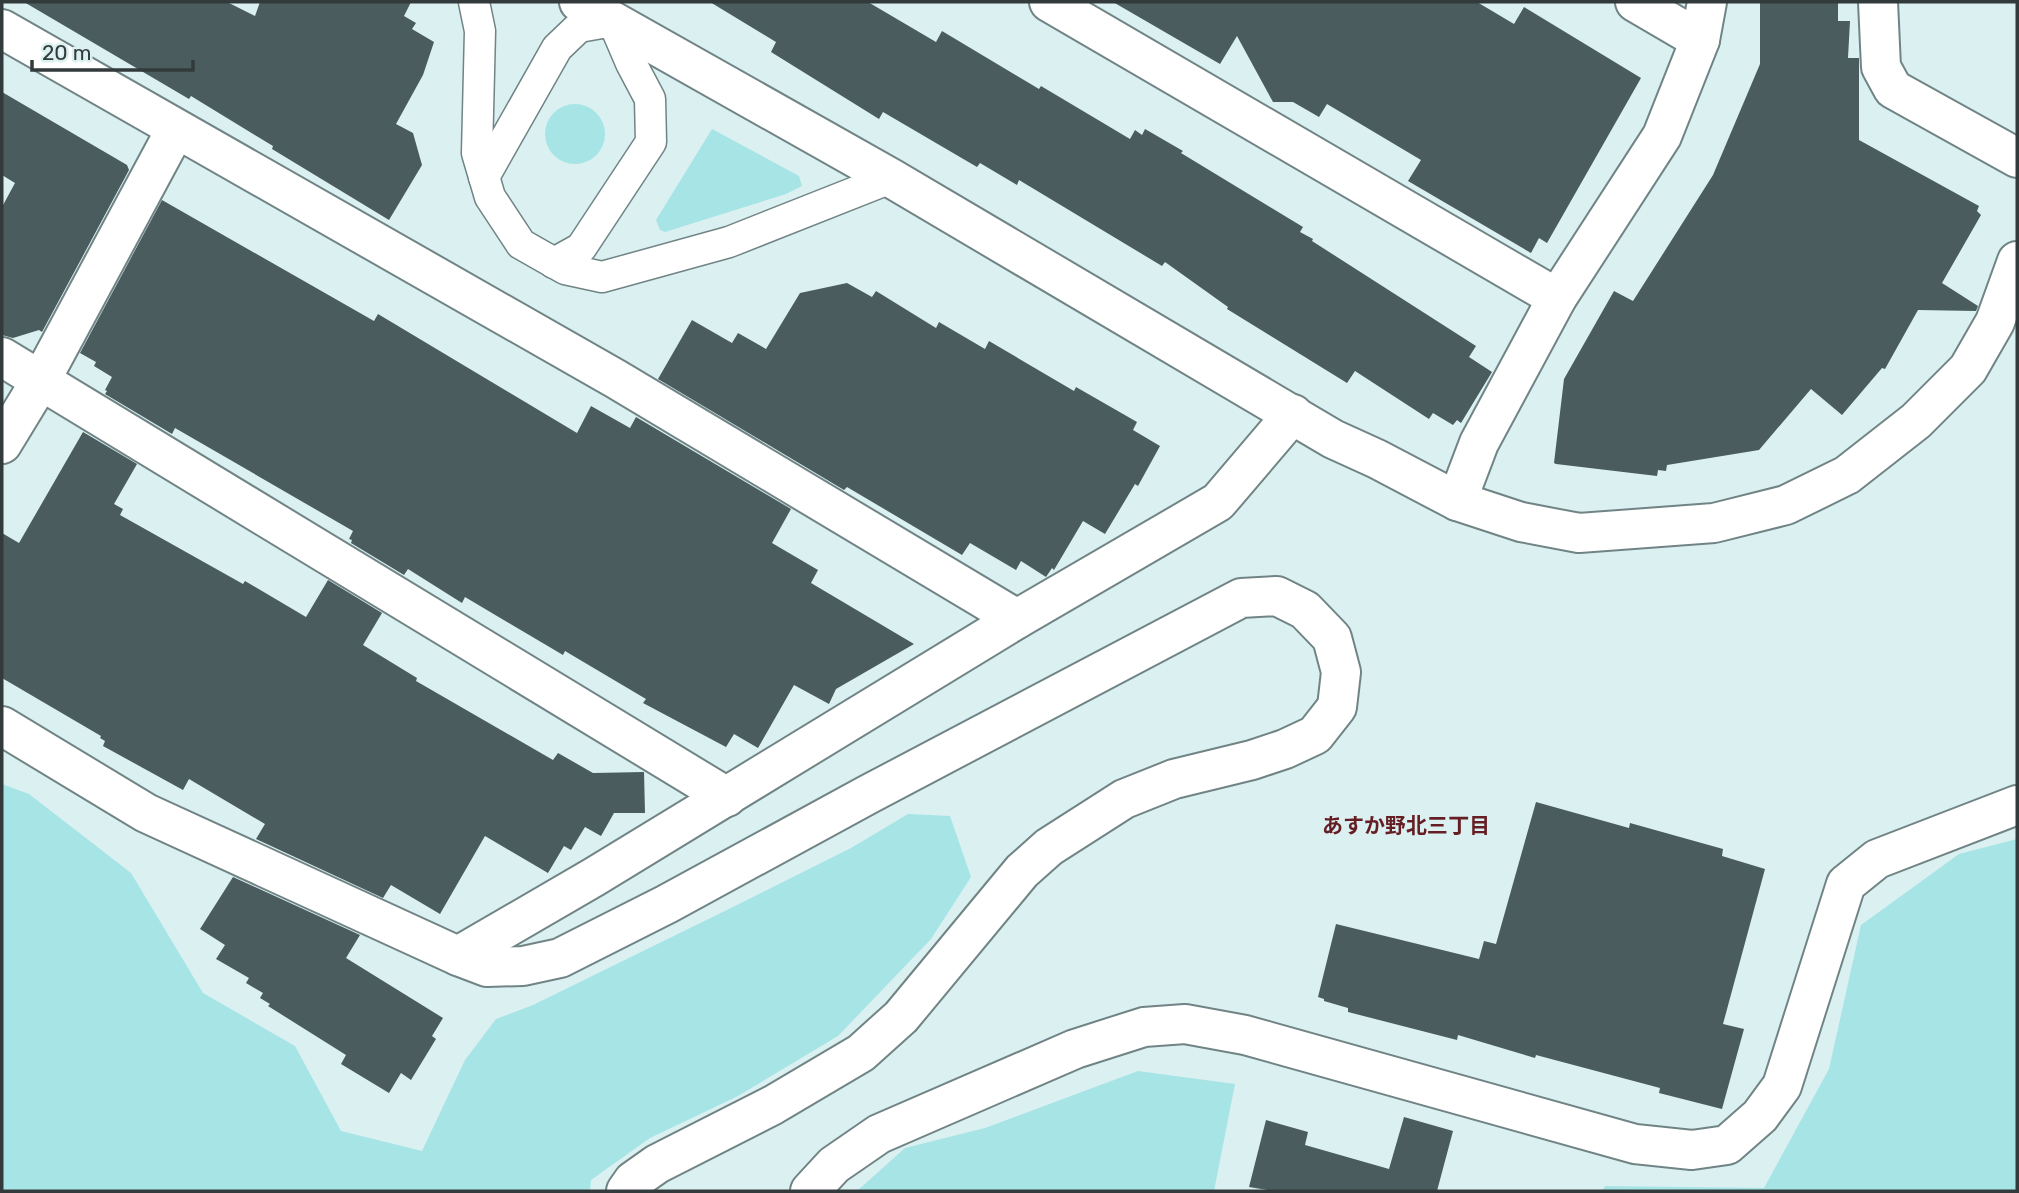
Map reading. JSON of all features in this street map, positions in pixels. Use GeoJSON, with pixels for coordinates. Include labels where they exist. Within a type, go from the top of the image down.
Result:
{"type":"FeatureCollection","features":[{"type":"Feature","properties":{"kind":"street"},"geometry":{"type":"LineString","coordinates":[[579,2],[618,11],[891,178],[1333,439],[1457,501],[1521,522],[1579,533],[1714,523],[1786,505],[1847,475],[1916,421],[1968,369],[1995,322],[2017,261]]}},
{"type":"Feature","properties":{"kind":"street"},"geometry":{"type":"LineString","coordinates":[[1049,2],[1557,298]]}},
{"type":"Feature","properties":{"kind":"street"},"geometry":{"type":"LineString","coordinates":[[1635,2],[1700,40]]}},
{"type":"Feature","properties":{"kind":"street"},"geometry":{"type":"LineString","coordinates":[[1457,501],[1479,443],[1557,298],[1662,136],[1700,40],[1707,2]]}},
{"type":"Feature","properties":{"kind":"street"},"geometry":{"type":"LineString","coordinates":[[1878,2],[1881,67],[1893,89],[2017,158]]}},
{"type":"Feature","properties":{"kind":"street"},"geometry":{"type":"LineString","coordinates":[[2,29],[616,379],[1017,619]]}},
{"type":"Feature","properties":{"kind":"street"},"geometry":{"type":"LineString","coordinates":[[2,444],[41,380],[176,129]]}},
{"type":"Feature","properties":{"kind":"street"},"geometry":{"type":"LineString","coordinates":[[2,357],[727,797]]}},
{"type":"Feature","properties":{"kind":"street"},"geometry":{"type":"LineString","coordinates":[[457,956],[727,797],[1017,619],[1218,502],[1293,414]]}},
{"type":"Feature","properties":{"kind":"street"},"geometry":{"type":"LineString","coordinates":[[2,726],[146,813],[457,956],[487,967],[523,966],[560,958],[667,904],[1241,598],[1277,596],[1304,610],[1332,638],[1341,672],[1337,708],[1315,735],[1286,749],[1174,779],[1124,799],[1049,847],[1021,871],[901,1017],[861,1053],[773,1105],[657,1164],[633,1181],[626,1191]]}},
{"type":"Feature","properties":{"kind":"street"},"geometry":{"type":"LineString","coordinates":[[810,1191],[834,1165],[879,1134],[1087,1045],[1144,1027],[1185,1024],[1245,1035],[1635,1144],[1692,1150],[1727,1145],[1760,1116],[1782,1086],[1846,884],[1877,859],[2017,805]]}},
{"type":"Feature","properties":{"kind":"lane"},"geometry":{"type":"LineString","coordinates":[[474,2],[480,31],[477,153],[490,197],[521,244],[565,270],[602,278],[729,242],[891,178]]}},
{"type":"Feature","properties":{"kind":"lane"},"geometry":{"type":"LineString","coordinates":[[484,177],[557,48],[579,27],[618,11],[631,63],[650,99],[651,142],[582,248],[554,263]]}},
{"type":"Feature","properties":{"kind":"shaded area"},"geometry":{"type":"Polygon","coordinates":[[[575,104],[592,109],[600,117],[605,134],[600,151],[592,159],[575,164],[558,159],[550,151],[545,134],[550,117],[558,109],[575,104]]]}},
{"type":"Feature","properties":{"kind":"shaded area"},"geometry":{"type":"Polygon","coordinates":[[[712,129],[799,176],[802,186],[786,194],[665,232],[660,230],[656,220],[712,129]]]}},
{"type":"Feature","properties":{"kind":"shaded area"},"geometry":{"type":"Polygon","coordinates":[[[2,784],[29,794],[131,873],[203,993],[295,1046],[341,1131],[422,1151],[465,1060],[496,1019],[533,1005],[737,905],[851,848],[908,814],[950,816],[971,877],[931,939],[838,1036],[738,1096],[650,1138],[591,1180],[590,1191],[2,1191],[2,784]]]}},
{"type":"Feature","properties":{"kind":"shaded area"},"geometry":{"type":"Polygon","coordinates":[[[2017,839],[2017,1191],[1602,1191],[1605,1186],[1764,1188],[1829,1069],[1861,925],[1959,854],[2017,839]]]}},
{"type":"Feature","properties":{"kind":"shaded area"},"geometry":{"type":"Polygon","coordinates":[[[1138,1071],[1235,1084],[1214,1191],[857,1191],[905,1148],[985,1128],[1138,1071]]]}},
{"type":"Feature","properties":{"kind":"building"},"geometry":{"type":"Polygon","coordinates":[[[24,2],[227,2],[255,16],[260,2],[411,2],[404,16],[416,23],[412,29],[434,42],[423,75],[396,124],[413,133],[422,165],[389,220],[191,96],[189,99],[24,2]]]}},
{"type":"Feature","properties":{"kind":"building"},"geometry":{"type":"Polygon","coordinates":[[[710,2],[868,2],[936,42],[942,31],[1130,139],[1135,130],[1142,135],[1145,129],[1183,151],[1181,153],[1303,227],[1300,232],[1313,239],[1312,241],[1476,346],[1469,357],[1492,372],[1461,423],[1457,420],[1453,425],[1433,413],[1429,419],[1355,371],[1347,383],[1227,309],[1228,307],[1165,262],[1162,266],[1019,180],[1017,185],[980,163],[977,167],[883,112],[879,119],[771,52],[776,42],[710,2]]]}},
{"type":"Feature","properties":{"kind":"building"},"geometry":{"type":"Polygon","coordinates":[[[1113,2],[1477,2],[1514,24],[1524,7],[1641,78],[1547,243],[1539,238],[1531,253],[1408,181],[1421,160],[1327,104],[1319,117],[1293,102],[1273,102],[1237,36],[1220,64],[1113,2]]]}},
{"type":"Feature","properties":{"kind":"building"},"geometry":{"type":"Polygon","coordinates":[[[1760,2],[1838,2],[1838,21],[1850,21],[1848,58],[1859,58],[1859,140],[1979,206],[1977,211],[1981,215],[1942,283],[1978,306],[1976,311],[1918,310],[1885,369],[1882,368],[1842,415],[1811,389],[1759,450],[1667,465],[1666,471],[1658,470],[1657,476],[1556,464],[1564,379],[1614,291],[1633,301],[1713,175],[1760,64],[1760,2]]]}},
{"type":"Feature","properties":{"kind":"building"},"geometry":{"type":"Polygon","coordinates":[[[2,92],[127,165],[129,170],[42,332],[39,330],[13,338],[2,335],[2,207],[15,183],[2,175],[2,92]]]}},
{"type":"Feature","properties":{"kind":"building"},"geometry":{"type":"Polygon","coordinates":[[[162,200],[374,321],[378,314],[577,433],[591,406],[630,428],[636,417],[791,509],[772,543],[818,570],[811,583],[914,644],[836,689],[829,704],[794,685],[758,748],[734,734],[726,747],[643,703],[646,699],[565,651],[563,655],[465,597],[462,603],[408,569],[404,575],[351,543],[352,540],[349,539],[353,531],[175,428],[172,434],[105,394],[112,377],[94,366],[96,362],[80,353],[162,200]]]}},
{"type":"Feature","properties":{"kind":"building"},"geometry":{"type":"Polygon","coordinates":[[[847,283],[872,297],[876,291],[936,328],[939,322],[985,349],[989,341],[1074,391],[1076,387],[1137,422],[1133,430],[1160,446],[1138,486],[1135,484],[1105,534],[1083,521],[1054,570],[1052,568],[1046,577],[1021,561],[1016,570],[970,543],[962,555],[847,487],[844,490],[658,379],[692,320],[732,343],[738,333],[766,349],[800,293],[847,283]]]}},
{"type":"Feature","properties":{"kind":"building"},"geometry":{"type":"Polygon","coordinates":[[[83,432],[137,464],[114,504],[123,509],[120,515],[243,584],[245,581],[306,617],[328,580],[382,613],[363,645],[417,678],[416,681],[553,760],[558,753],[593,773],[644,772],[645,813],[614,813],[601,836],[585,827],[571,850],[564,846],[548,873],[485,836],[440,914],[391,885],[383,898],[256,839],[265,824],[189,779],[183,790],[103,746],[105,741],[101,736],[2,678],[2,533],[19,543],[83,432]]]}},
{"type":"Feature","properties":{"kind":"building"},"geometry":{"type":"Polygon","coordinates":[[[1536,802],[1629,828],[1630,823],[1723,849],[1722,856],[1765,869],[1723,1024],[1744,1029],[1722,1109],[1659,1093],[1660,1088],[1536,1055],[1535,1058],[1458,1035],[1457,1040],[1348,1012],[1348,1008],[1318,997],[1336,924],[1479,959],[1484,941],[1496,944],[1536,802]]]}},
{"type":"Feature","properties":{"kind":"building"},"geometry":{"type":"Polygon","coordinates":[[[233,877],[360,935],[346,958],[443,1018],[432,1036],[436,1039],[411,1080],[401,1073],[389,1093],[341,1064],[346,1055],[268,1006],[270,1004],[260,998],[263,993],[246,983],[249,978],[216,959],[225,945],[200,929],[233,877]]]}},
{"type":"Feature","properties":{"kind":"building"},"geometry":{"type":"Polygon","coordinates":[[[1404,1117],[1453,1131],[1437,1191],[1274,1191],[1249,1187],[1266,1120],[1308,1132],[1305,1145],[1389,1169],[1404,1117]]]}},
{"type":"Feature","properties":{"kind":"district","name":"あすか野北三丁目"},"geometry":{"type":"Point","coordinates":[1406,826]}}]}
